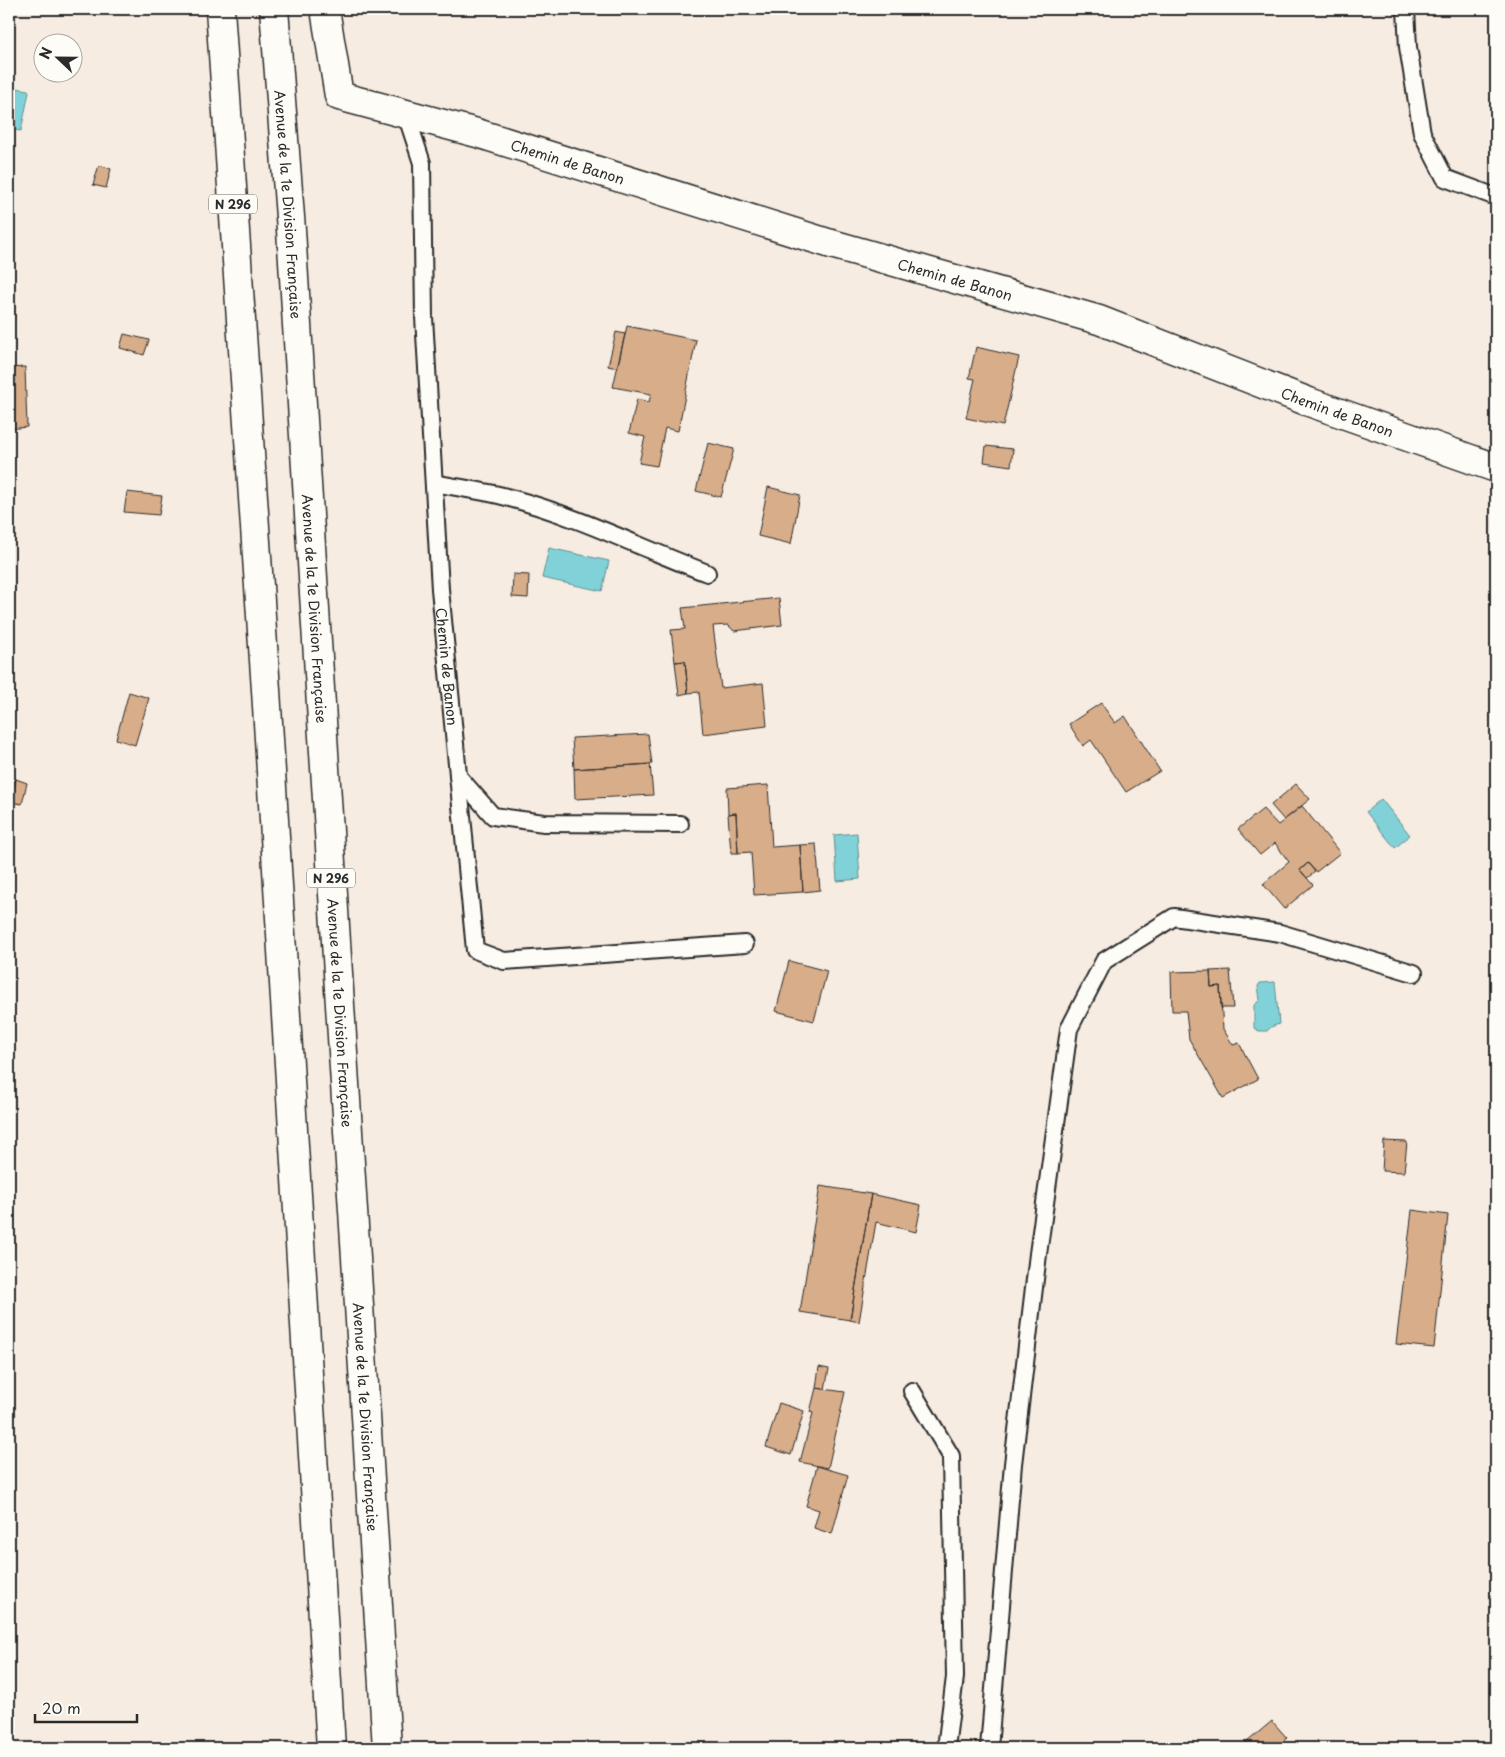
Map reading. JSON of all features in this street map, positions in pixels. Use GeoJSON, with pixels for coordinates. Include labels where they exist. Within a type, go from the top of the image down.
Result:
{"type":"FeatureCollection","features":[{"type":"Feature","properties":{"kind":"main road","name":"N 296"},"geometry":{"type":"LineString","coordinates":[[220,9],[266,690],[331,1748]]}},
{"type":"Feature","properties":{"kind":"main road","name":"Avenue de la 1e Division Française"},"geometry":{"type":"LineString","coordinates":[[274,9],[291,230],[386,1748]]}},
{"type":"Feature","properties":{"kind":"main road","name":"Chemin de Banon"},"geometry":{"type":"LineString","coordinates":[[325,9],[339,96],[477,133],[828,243],[1099,320],[1309,402],[1496,468]]}},
{"type":"Feature","properties":{"kind":"lane"},"geometry":{"type":"LineString","coordinates":[[1406,9],[1408,47],[1422,133],[1445,178],[1496,197]]}},
{"type":"Feature","properties":{"kind":"lane","name":"Chemin de Banon"},"geometry":{"type":"LineString","coordinates":[[406,114],[422,163],[424,317],[440,589],[475,950],[504,962],[745,944]]}},
{"type":"Feature","properties":{"kind":"lane"},"geometry":{"type":"LineString","coordinates":[[434,483],[509,497],[570,517],[647,550],[707,572]]}},
{"type":"Feature","properties":{"kind":"lane"},"geometry":{"type":"LineString","coordinates":[[458,776],[493,816],[544,823],[680,824]]}},
{"type":"Feature","properties":{"kind":"lane"},"geometry":{"type":"LineString","coordinates":[[989,1748],[1014,1464],[1038,1254],[1069,1029],[1104,961],[1174,918],[1280,933],[1414,973]]}},
{"type":"Feature","properties":{"kind":"lane"},"geometry":{"type":"LineString","coordinates":[[912,1391],[951,1456],[955,1677],[946,1748]]}},
{"type":"Feature","properties":{"kind":"water"},"geometry":{"type":"Polygon","coordinates":[[[9,87],[28,90],[29,92],[21,131],[9,129],[9,87]]]}},
{"type":"Feature","properties":{"kind":"water"},"geometry":{"type":"Polygon","coordinates":[[[549,548],[609,561],[602,591],[542,578],[549,548]]]}},
{"type":"Feature","properties":{"kind":"water"},"geometry":{"type":"Polygon","coordinates":[[[1381,799],[1410,835],[1395,848],[1366,812],[1381,799]]]}},
{"type":"Feature","properties":{"kind":"water"},"geometry":{"type":"Polygon","coordinates":[[[857,833],[860,879],[837,881],[834,835],[857,833]]]}},
{"type":"Feature","properties":{"kind":"water"},"geometry":{"type":"Polygon","coordinates":[[[1275,982],[1279,1024],[1267,1031],[1259,1031],[1254,1028],[1254,1005],[1260,1000],[1258,986],[1260,983],[1275,982]]]}},
{"type":"Feature","properties":{"kind":"building"},"geometry":{"type":"Polygon","coordinates":[[[99,165],[111,169],[106,188],[93,185],[99,165]]]}},
{"type":"Feature","properties":{"kind":"building"},"geometry":{"type":"Polygon","coordinates":[[[627,326],[696,340],[678,431],[665,428],[657,466],[639,463],[645,437],[629,433],[637,399],[649,402],[651,394],[613,387],[627,326]]]}},
{"type":"Feature","properties":{"kind":"building"},"geometry":{"type":"Polygon","coordinates":[[[616,332],[625,334],[617,368],[608,366],[616,332]]]}},
{"type":"Feature","properties":{"kind":"building"},"geometry":{"type":"Polygon","coordinates":[[[124,334],[149,340],[144,355],[120,348],[124,334]]]}},
{"type":"Feature","properties":{"kind":"building"},"geometry":{"type":"Polygon","coordinates":[[[976,347],[1019,357],[1003,426],[966,418],[975,379],[969,378],[976,347]]]}},
{"type":"Feature","properties":{"kind":"building"},"geometry":{"type":"Polygon","coordinates":[[[25,367],[27,427],[9,429],[9,368],[25,367]]]}},
{"type":"Feature","properties":{"kind":"building"},"geometry":{"type":"Polygon","coordinates":[[[708,443],[734,449],[721,497],[696,491],[708,443]]]}},
{"type":"Feature","properties":{"kind":"building"},"geometry":{"type":"Polygon","coordinates":[[[986,446],[1013,449],[1011,466],[984,462],[986,446]]]}},
{"type":"Feature","properties":{"kind":"building"},"geometry":{"type":"Polygon","coordinates":[[[768,487],[800,495],[791,544],[758,536],[768,487]]]}},
{"type":"Feature","properties":{"kind":"building"},"geometry":{"type":"Polygon","coordinates":[[[127,492],[162,496],[159,515],[124,512],[127,492]]]}},
{"type":"Feature","properties":{"kind":"building"},"geometry":{"type":"Polygon","coordinates":[[[513,574],[529,575],[528,598],[512,597],[513,574]]]}},
{"type":"Feature","properties":{"kind":"building"},"geometry":{"type":"Polygon","coordinates":[[[779,598],[782,625],[734,631],[728,625],[713,626],[721,688],[763,683],[767,726],[703,734],[699,692],[688,693],[685,661],[675,662],[671,630],[685,629],[682,608],[779,598]]]}},
{"type":"Feature","properties":{"kind":"building"},"geometry":{"type":"Polygon","coordinates":[[[685,661],[688,693],[679,695],[675,662],[685,661]]]}},
{"type":"Feature","properties":{"kind":"building"},"geometry":{"type":"Polygon","coordinates":[[[129,692],[149,698],[135,745],[116,739],[129,692]]]}},
{"type":"Feature","properties":{"kind":"building"},"geometry":{"type":"Polygon","coordinates":[[[1101,703],[1115,723],[1125,716],[1160,771],[1126,792],[1091,740],[1083,746],[1069,724],[1101,703]]]}},
{"type":"Feature","properties":{"kind":"building"},"geometry":{"type":"Polygon","coordinates":[[[648,734],[652,764],[574,769],[572,738],[648,734]]]}},
{"type":"Feature","properties":{"kind":"building"},"geometry":{"type":"Polygon","coordinates":[[[650,764],[653,795],[575,799],[574,769],[650,764]]]}},
{"type":"Feature","properties":{"kind":"building"},"geometry":{"type":"Polygon","coordinates":[[[9,777],[16,779],[9,808],[9,777]]]}},
{"type":"Feature","properties":{"kind":"building"},"geometry":{"type":"Polygon","coordinates":[[[16,779],[27,783],[22,804],[11,802],[16,779]]]}},
{"type":"Feature","properties":{"kind":"building"},"geometry":{"type":"Polygon","coordinates":[[[1296,784],[1310,799],[1284,820],[1271,805],[1296,784]]]}},
{"type":"Feature","properties":{"kind":"building"},"geometry":{"type":"Polygon","coordinates":[[[768,785],[772,847],[800,845],[803,892],[754,895],[751,852],[738,853],[736,813],[728,814],[727,788],[768,785]]]}},
{"type":"Feature","properties":{"kind":"building"},"geometry":{"type":"Polygon","coordinates":[[[1302,806],[1340,853],[1316,872],[1308,863],[1300,870],[1313,885],[1284,909],[1263,884],[1289,862],[1275,843],[1260,855],[1238,829],[1263,809],[1278,825],[1302,806]]]}},
{"type":"Feature","properties":{"kind":"building"},"geometry":{"type":"Polygon","coordinates":[[[736,813],[738,853],[731,853],[728,814],[736,813]]]}},
{"type":"Feature","properties":{"kind":"building"},"geometry":{"type":"Polygon","coordinates":[[[816,844],[820,890],[803,892],[800,845],[816,844]]]}},
{"type":"Feature","properties":{"kind":"building"},"geometry":{"type":"Polygon","coordinates":[[[1308,863],[1315,872],[1307,878],[1300,870],[1308,863]]]}},
{"type":"Feature","properties":{"kind":"building"},"geometry":{"type":"Polygon","coordinates":[[[789,961],[827,971],[814,1021],[776,1011],[789,961]]]}},
{"type":"Feature","properties":{"kind":"building"},"geometry":{"type":"Polygon","coordinates":[[[1230,970],[1233,1008],[1221,1008],[1220,986],[1211,987],[1210,971],[1230,970]]]}},
{"type":"Feature","properties":{"kind":"building"},"geometry":{"type":"Polygon","coordinates":[[[1210,971],[1211,987],[1220,986],[1223,1029],[1233,1045],[1239,1043],[1258,1079],[1223,1098],[1189,1039],[1186,1011],[1172,1011],[1171,972],[1210,971]]]}},
{"type":"Feature","properties":{"kind":"building"},"geometry":{"type":"Polygon","coordinates":[[[1384,1141],[1407,1142],[1404,1172],[1382,1171],[1384,1141]]]}},
{"type":"Feature","properties":{"kind":"building"},"geometry":{"type":"Polygon","coordinates":[[[820,1186],[871,1194],[850,1320],[800,1312],[820,1186]]]}},
{"type":"Feature","properties":{"kind":"building"},"geometry":{"type":"Polygon","coordinates":[[[871,1194],[921,1205],[916,1232],[876,1222],[859,1322],[850,1320],[871,1194]]]}},
{"type":"Feature","properties":{"kind":"building"},"geometry":{"type":"Polygon","coordinates":[[[1412,1210],[1448,1215],[1434,1348],[1396,1344],[1412,1210]]]}},
{"type":"Feature","properties":{"kind":"building"},"geometry":{"type":"Polygon","coordinates":[[[819,1367],[829,1369],[825,1389],[816,1388],[819,1367]]]}},
{"type":"Feature","properties":{"kind":"building"},"geometry":{"type":"Polygon","coordinates":[[[816,1388],[845,1392],[828,1468],[800,1462],[813,1413],[810,1412],[816,1388]]]}},
{"type":"Feature","properties":{"kind":"building"},"geometry":{"type":"Polygon","coordinates":[[[779,1403],[804,1411],[791,1455],[766,1447],[779,1403]]]}},
{"type":"Feature","properties":{"kind":"building"},"geometry":{"type":"Polygon","coordinates":[[[817,1466],[848,1475],[832,1534],[814,1528],[819,1510],[806,1506],[817,1466]]]}},
{"type":"Feature","properties":{"kind":"building"},"geometry":{"type":"Polygon","coordinates":[[[1272,1721],[1287,1738],[1275,1748],[1240,1748],[1272,1721]]]}}]}
